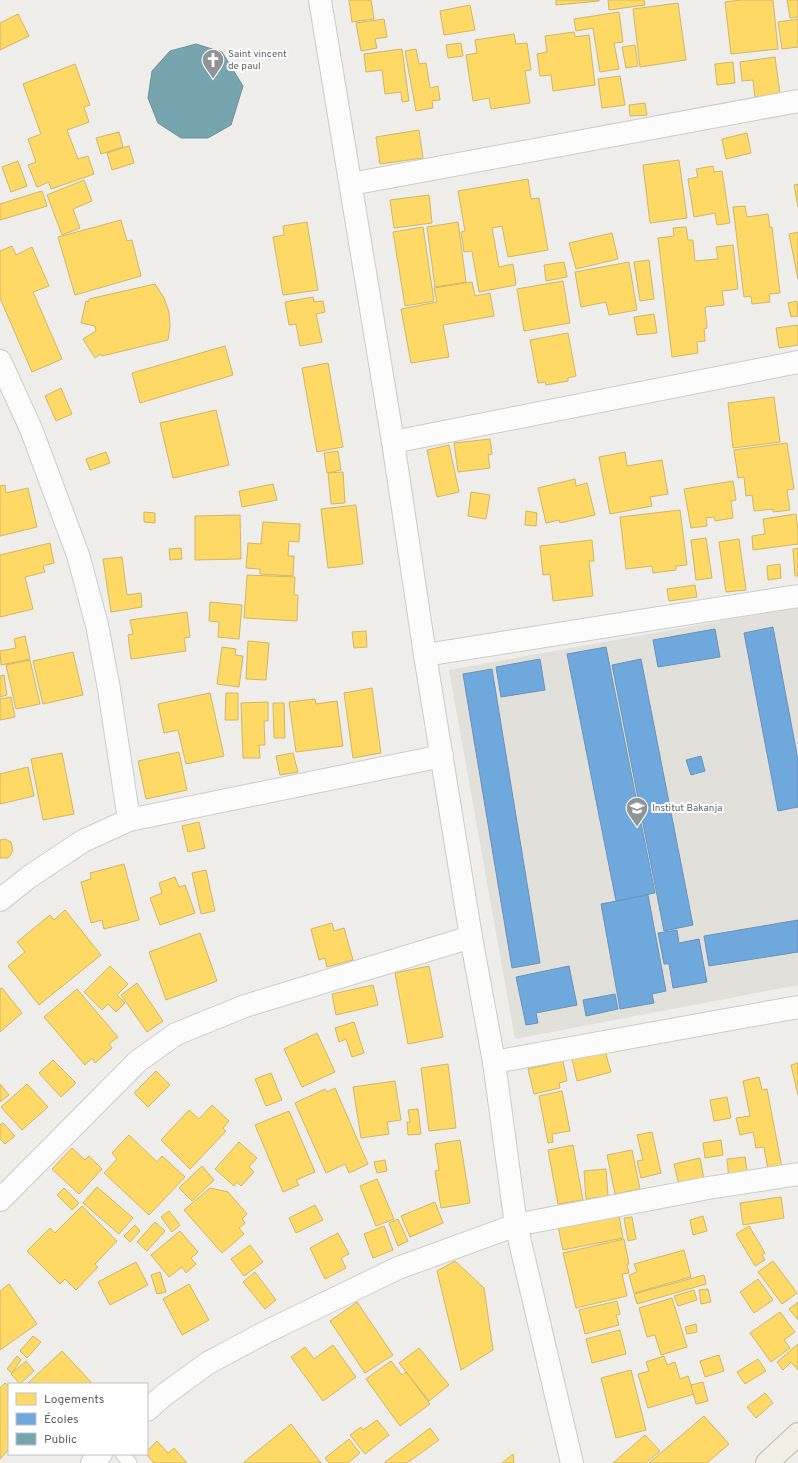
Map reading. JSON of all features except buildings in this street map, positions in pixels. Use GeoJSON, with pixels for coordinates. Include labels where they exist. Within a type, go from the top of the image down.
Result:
{"type":"FeatureCollection","features":[{"type":"Feature","properties":{"kind":"highway"},"geometry":{"type":"LineString","coordinates":[[767,1463],[798,1434]]}},
{"type":"Feature","properties":{"kind":"street"},"geometry":{"type":"LineString","coordinates":[[320,0],[393,442],[425,655],[471,937],[494,1062],[516,1226],[572,1463]]}},
{"type":"Feature","properties":{"kind":"street"},"geometry":{"type":"LineString","coordinates":[[351,184],[798,101]]}},
{"type":"Feature","properties":{"kind":"street"},"geometry":{"type":"LineString","coordinates":[[0,361],[31,430],[78,555],[97,625],[128,820]]}},
{"type":"Feature","properties":{"kind":"street"},"geometry":{"type":"LineString","coordinates":[[393,442],[798,362]]}},
{"type":"Feature","properties":{"kind":"street"},"geometry":{"type":"LineString","coordinates":[[425,655],[798,596]]}},
{"type":"Feature","properties":{"kind":"street"},"geometry":{"type":"LineString","coordinates":[[0,900],[29,877],[83,841],[128,820],[442,756]]}},
{"type":"Feature","properties":{"kind":"street"},"geometry":{"type":"LineString","coordinates":[[0,1200],[138,1061],[176,1034],[245,1006],[471,937]]}},
{"type":"Feature","properties":{"kind":"street"},"geometry":{"type":"LineString","coordinates":[[494,1062],[798,1008]]}},
{"type":"Feature","properties":{"kind":"street"},"geometry":{"type":"LineString","coordinates":[[148,1409],[164,1395],[208,1363],[266,1332],[398,1268],[516,1226],[708,1188],[798,1174]]}},
{"type":"Feature","properties":{"kind":"street"},"geometry":{"type":"LineString","coordinates":[[92,1463],[100,1455]]}},
{"type":"Feature","properties":{"kind":"lane"},"geometry":{"type":"LineString","coordinates":[[123,1455],[130,1463]]}},
{"type":"Feature","properties":{"kind":"shaded area","name":"Institut Bakanja"},"geometry":{"type":"Polygon","coordinates":[[[798,607],[798,985],[515,1039],[449,670],[798,607]]]}},
{"type":"Feature","properties":{"kind":"place","name":"Saint vincent de paul"},"geometry":{"type":"Point","coordinates":[213,80]}},
{"type":"Feature","properties":{"kind":"place","name":"Institut Bakanja"},"geometry":{"type":"Point","coordinates":[637,828]}}]}
